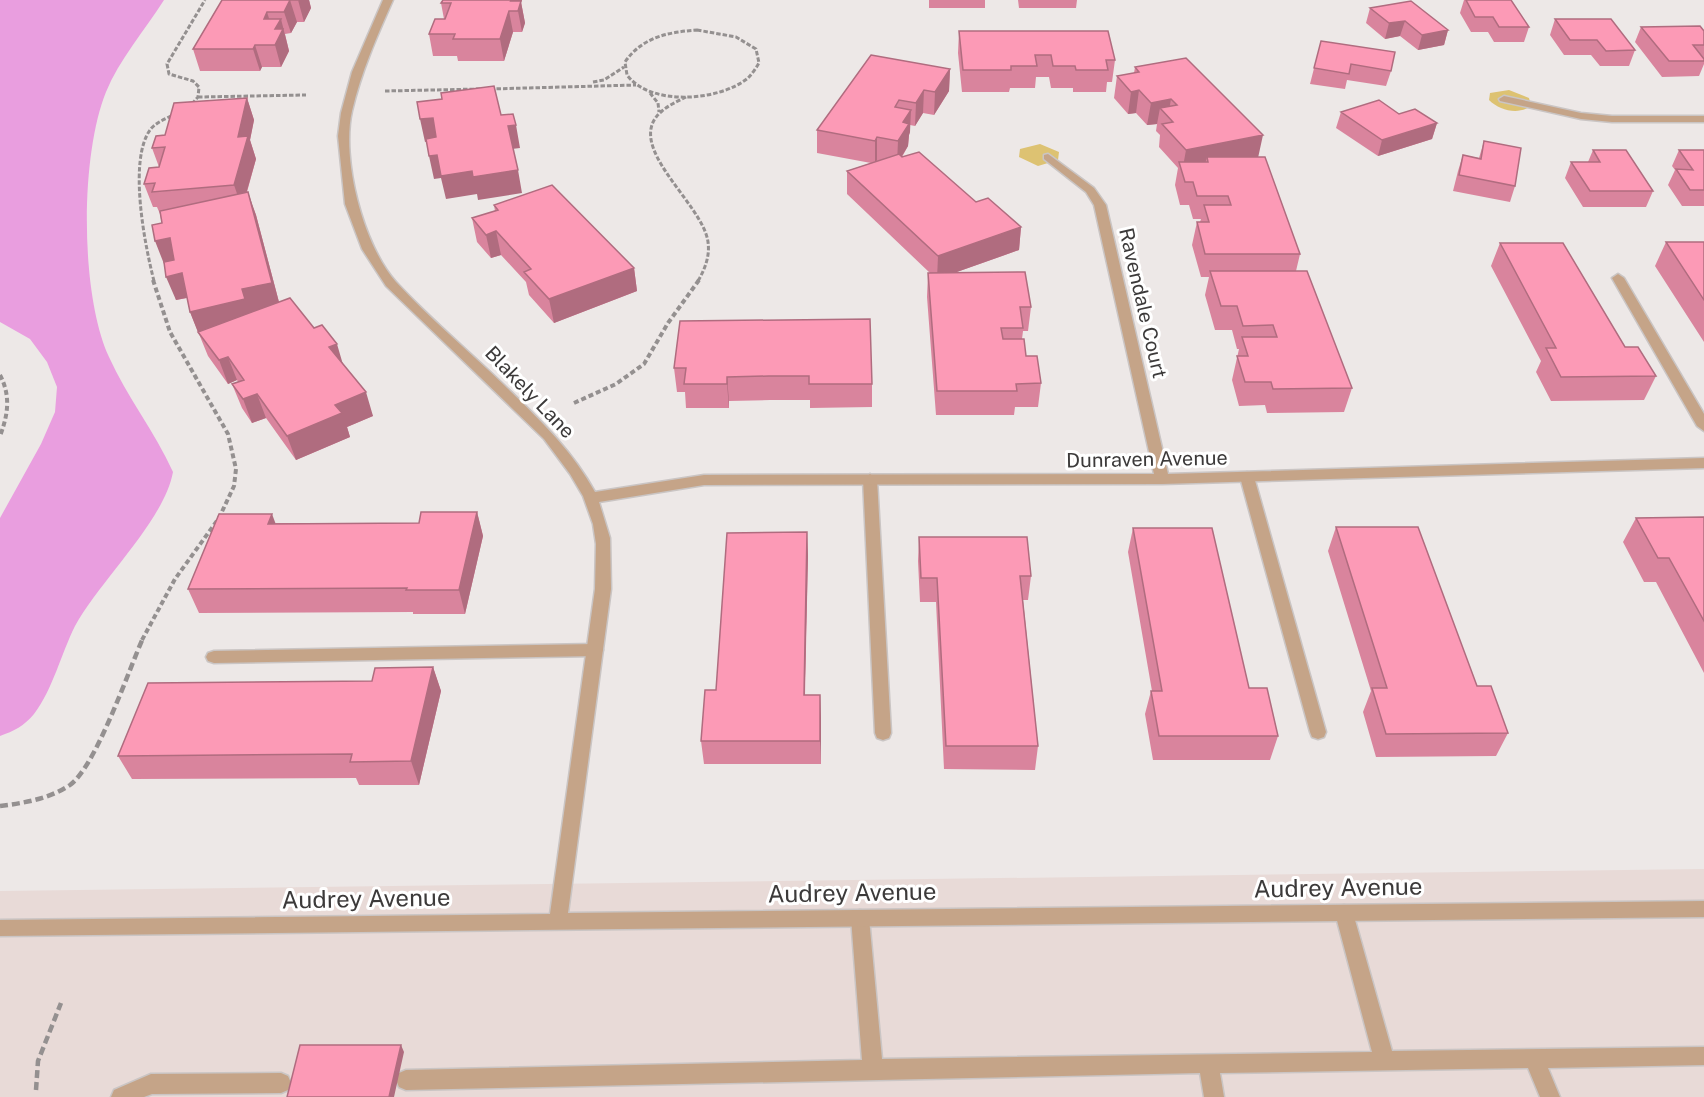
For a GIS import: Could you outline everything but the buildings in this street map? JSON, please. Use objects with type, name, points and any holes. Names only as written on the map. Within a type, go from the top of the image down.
[{"type":"street","name":"Blakely Lane","points":[[388,0],[357,72],[346,113],[344,136],[351,204],[368,249],[390,283],[549,435],[570,463],[591,498],[603,537],[603,589],[558,922]]},
{"type":"street","points":[[1504,99],[1581,116],[1612,119],[1704,119]]},
{"type":"street","name":"Ravendale Court","points":[[1048,157],[1090,190],[1100,206],[1162,479]]},
{"type":"street","points":[[1618,278],[1704,426]]},
{"type":"street","name":"Dunraven Avenue","points":[[591,498],[704,480],[1162,479],[1704,463]]},
{"type":"street","points":[[1246,477],[1318,732]]},
{"type":"street","points":[[870,479],[883,733]]},
{"type":"street","points":[[214,657],[595,650]]},
{"type":"street","name":"Audrey Avenue","points":[[0,928],[1704,909]]},
{"type":"street","points":[[1344,913],[1384,1060]]},
{"type":"street","points":[[860,918],[873,1069]]},
{"type":"street","points":[[406,1080],[873,1069],[1704,1056]]},
{"type":"street","points":[[1534,1058],[1550,1097]]},
{"type":"street","points":[[1208,1063],[1214,1097]]},
{"type":"street","points":[[121,1097],[151,1084],[281,1083]]},
{"type":"path","points":[[198,97],[199,87],[193,81],[169,74],[166,69],[172,54],[205,0]]},
{"type":"path","points":[[585,84],[604,80],[624,67],[629,53],[636,47],[654,38],[679,31],[697,30],[731,35],[752,46],[760,61],[757,70],[747,81],[723,92],[686,97],[648,90],[630,79],[624,67]]},
{"type":"path","points":[[385,91],[585,84],[638,85]]},
{"type":"path","points":[[574,403],[620,383],[653,355],[668,322],[700,282],[706,265],[707,232],[701,218],[650,147],[648,136],[658,112],[658,103],[648,90]]},
{"type":"path","points":[[187,107],[198,97],[306,94]]},
{"type":"path","points":[[658,112],[686,97]]},
{"type":"path","points":[[0,806],[37,800],[63,790],[80,776],[93,753],[146,629],[171,583],[231,497],[236,472],[235,449],[228,430],[192,374],[169,330],[149,269],[143,223],[139,183],[144,141],[154,126],[182,111]]},
{"type":"path","points":[[0,375],[9,397],[7,420],[0,436]]},
{"type":"path","points":[[36,1090],[38,1061],[61,1003]]},
{"type":"shaded area","points":[[0,0],[164,0],[125,57],[106,92],[97,119],[91,152],[87,225],[88,262],[99,330],[116,372],[173,472],[158,510],[75,626],[41,704],[23,725],[0,736],[0,518],[41,444],[55,412],[57,387],[47,362],[30,339],[0,322]]},
{"type":"shaded area","points":[[1509,90],[1529,98],[1531,106],[1515,111],[1499,107],[1489,100],[1490,93]]},
{"type":"shaded area","points":[[1040,144],[1059,152],[1058,160],[1038,166],[1019,157],[1020,149]]},
{"type":"shaded area","points":[[1704,869],[1704,1097],[0,1097],[0,891]]}]
